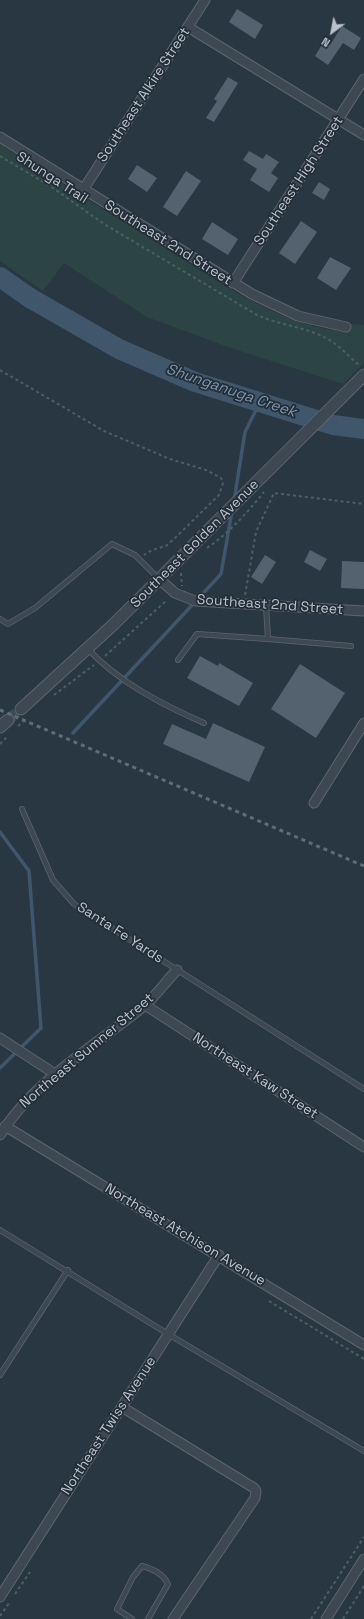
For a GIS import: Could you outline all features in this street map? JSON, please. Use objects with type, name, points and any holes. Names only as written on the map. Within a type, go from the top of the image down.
[{"type":"street","name":"Southeast Alkire Street","points":[[83,190],[205,0]]},
{"type":"street","points":[[188,27],[364,135]]},
{"type":"street","name":"Southeast High Street","points":[[233,282],[364,79]]},
{"type":"street","name":"Southeast 2nd Street","points":[[0,137],[83,190],[266,302],[292,313],[346,327]]},
{"type":"street","name":"Southeast Golden Avenue","points":[[24,713],[87,648],[160,579],[364,375]]},
{"type":"street","name":"Southeast 2nd Street","points":[[160,579],[175,593],[195,601],[364,611]]},
{"type":"street","points":[[314,803],[364,723]]},
{"type":"street","name":"Northeast Sumner Street","points":[[0,1135],[25,1100],[55,1074],[145,1004],[176,970]]},
{"type":"street","name":"Northeast Kaw Street","points":[[145,1004],[364,1148]]},
{"type":"street","points":[[0,1038],[55,1074]]},
{"type":"street","name":"Northeast Atchison Avenue","points":[[5,1126],[219,1255],[364,1345]]},
{"type":"street","name":"Northeast Twiss Avenue","points":[[0,1597],[219,1255]]},
{"type":"street","points":[[122,1407],[254,1488],[256,1491],[255,1498],[173,1619]]},
{"type":"street","points":[[326,1619],[364,1559]]},
{"type":"lane","points":[[0,619],[8,624],[35,608],[112,544],[138,559],[160,579]]},
{"type":"lane","points":[[266,605],[268,639]]},
{"type":"lane","points":[[178,660],[197,634],[351,646]]},
{"type":"lane","points":[[87,648],[99,661],[126,681],[169,706],[204,723]]},
{"type":"lane","name":"Santa Fe Yards","points":[[22,809],[53,880],[66,896],[83,911],[364,1089]]},
{"type":"lane","points":[[0,1230],[68,1270],[168,1334],[364,1452]]},
{"type":"lane","points":[[0,1375],[68,1270]]},
{"type":"lane","points":[[132,1619],[117,1609],[133,1577],[142,1566],[151,1568],[164,1576],[168,1584],[148,1619]]},
{"type":"path","name":"Shunga Trail","points":[[0,156],[53,188],[104,224],[256,315],[274,323],[327,339],[360,366],[364,367]]},
{"type":"path","points":[[0,370],[104,431],[170,459],[206,470],[221,478],[223,483],[219,495],[175,538],[166,546],[152,550],[138,559]]},
{"type":"path","points":[[205,549],[217,541],[249,510],[264,492]]},
{"type":"path","points":[[245,604],[256,532],[274,493],[364,504]]},
{"type":"path","points":[[50,698],[99,661],[175,593],[183,585],[181,574],[184,569]]},
{"type":"path","points":[[17,728],[24,713]]},
{"type":"path","points":[[0,744],[11,733]]},
{"type":"path","points":[[269,1300],[364,1360]]},
{"type":"path","points":[[311,1619],[364,1537]]},
{"type":"path","points":[[343,1619],[364,1586]]},
{"type":"green space","points":[[0,144],[225,286],[254,302],[285,316],[316,327],[349,332],[351,324],[364,325],[364,363],[343,384],[228,347],[147,317],[64,263],[43,291],[0,261]]},
{"type":"building","points":[[237,9],[263,25],[255,39],[229,22]]},
{"type":"building","points":[[342,26],[361,38],[354,50],[343,43],[328,65],[315,56],[324,41],[330,45]]},
{"type":"building","points":[[228,77],[238,83],[214,122],[206,118],[217,101],[214,99]]},
{"type":"building","points":[[249,151],[263,159],[266,154],[279,162],[271,173],[278,178],[269,192],[250,180],[257,169],[243,160]]},
{"type":"building","points":[[137,165],[157,178],[147,192],[128,179]]},
{"type":"building","points":[[186,171],[201,181],[177,216],[163,207]]},
{"type":"building","points":[[319,182],[330,189],[324,200],[312,193]]},
{"type":"building","points":[[301,221],[317,232],[295,264],[279,253]]},
{"type":"building","points":[[212,222],[238,239],[228,255],[202,239]]},
{"type":"building","points":[[330,257],[351,268],[336,290],[317,278]]},
{"type":"building","points":[[310,550],[327,559],[320,571],[304,562]]},
{"type":"building","points":[[265,555],[276,562],[262,584],[251,577]]},
{"type":"building","points":[[342,561],[364,562],[364,589],[341,588]]},
{"type":"building","points":[[200,656],[218,666],[219,663],[253,683],[239,706],[187,678]]},
{"type":"building","points":[[300,664],[345,693],[316,738],[271,709]]},
{"type":"building","points":[[213,723],[265,747],[249,782],[163,744],[172,724],[206,739]]},
{"type":"waterway","name":"Shunganuga Creek","points":[[0,277],[30,298],[119,349],[195,382],[333,425],[364,429]]},
{"type":"waterway","points":[[234,501],[245,432],[260,402]]},
{"type":"waterway","points":[[73,733],[221,574],[232,511]]},
{"type":"waterway","points":[[0,832],[29,871],[41,1028],[0,1068]]},
{"type":"tunnel","points":[[8,720],[21,709]]},
{"type":"railway","points":[[0,710],[364,866]]}]
